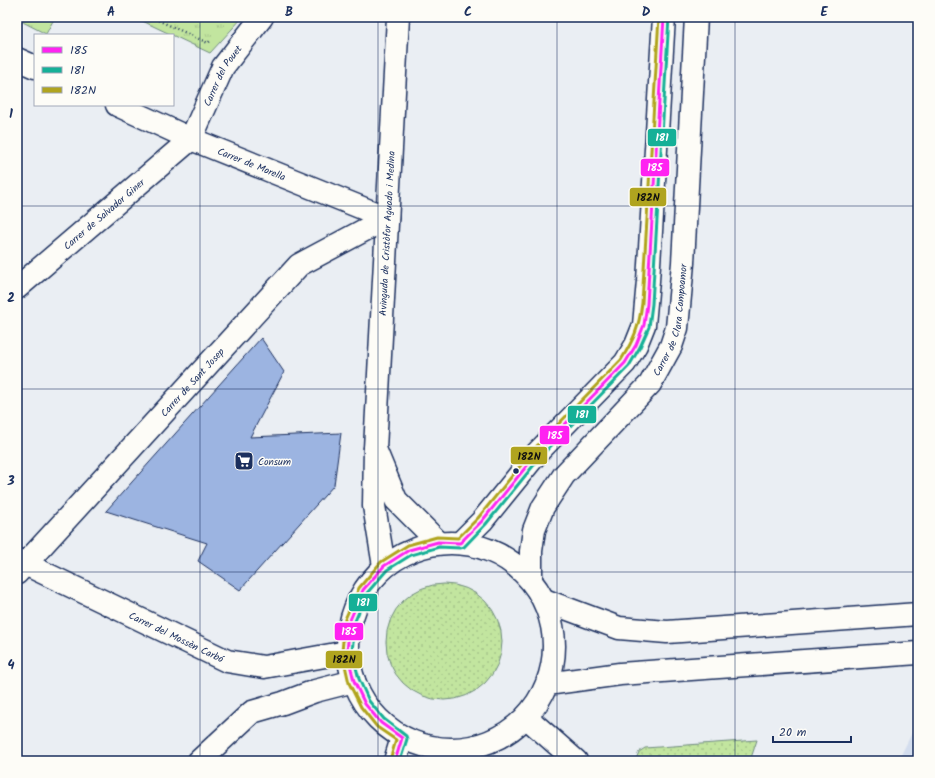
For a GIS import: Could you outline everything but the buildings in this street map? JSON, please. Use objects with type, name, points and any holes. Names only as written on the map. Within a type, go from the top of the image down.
[{"type":"street","name":"Carrer del Pouet","points":[[190,139],[222,67],[262,17]]},
{"type":"street","name":"Avinguda de Cristòfor Aguado i Medina","points":[[384,566],[374,506],[375,449],[398,17]]},
{"type":"street","points":[[460,543],[482,521],[538,452],[625,363],[636,345],[644,325],[649,274],[664,17]]},
{"type":"street","name":"Carrer de Clara Campoamor","points":[[531,579],[531,551],[534,530],[543,507],[564,475],[650,384],[666,356],[677,328],[683,263],[696,17]]},
{"type":"street","points":[[17,59],[34,67]]},
{"type":"street","name":"Carrer de Morella","points":[[119,106],[190,139],[387,218]]},
{"type":"street","name":"Carrer de Salvador Giner","points":[[17,288],[190,139]]},
{"type":"street","name":"Carrer de Sant Josep","points":[[20,566],[298,265],[387,218]]},
{"type":"street","name":"Avinguda de Cristòfor Aguado i Medina","points":[[375,449],[396,500],[438,542]]},
{"type":"street","points":[[438,542],[460,543],[473,543],[505,556],[531,579],[544,600],[554,628],[554,656],[548,684],[538,702],[526,717],[505,734],[451,755],[402,738],[381,723],[365,704],[354,681],[347,652],[350,620],[363,590],[384,566],[410,550],[438,542]]},
{"type":"street","name":"Carrer del Mossèn Carbó","points":[[20,566],[226,661],[264,667],[347,652]]},
{"type":"street","points":[[544,600],[619,628],[667,632],[918,614]]},
{"type":"street","points":[[548,684],[620,674],[918,653]]},
{"type":"street","points":[[199,761],[252,712],[283,703],[315,691],[354,681]]},
{"type":"street","points":[[526,717],[576,761]]},
{"type":"street","points":[[395,761],[402,738]]},
{"type":"path","points":[[151,17],[208,43],[213,38]]},
{"type":"shaded area","points":[[916,725],[918,725],[918,761],[898,761]]},
{"type":"green space","points":[[17,17],[55,17],[46,34],[17,19]]},
{"type":"green space","points":[[134,17],[243,17],[210,53],[174,36],[174,34],[170,34]]},
{"type":"green space","points":[[444,584],[466,588],[485,601],[498,620],[502,642],[498,664],[485,683],[466,696],[444,700],[422,696],[403,683],[390,664],[386,642],[390,620],[403,601],[422,588]]},
{"type":"green space","points":[[757,740],[750,761],[637,761],[636,759],[639,752],[645,748]]},
{"type":"transit line","name":"182N","points":[[390,760],[396,740],[377,727],[361,707],[349,683],[342,652],[345,619],[359,588],[381,562],[408,545],[437,537],[458,538],[478,518],[534,449],[621,360],[629,346],[639,320],[642,303],[659,17]]},
{"type":"transit line","name":"185","points":[[395,761],[402,738],[381,723],[365,704],[354,681],[347,652],[350,620],[363,590],[384,566],[409,550],[438,542],[460,543],[482,521],[538,452],[625,363],[636,345],[644,325],[647,304],[664,17]]},
{"type":"transit line","name":"181","points":[[400,761],[407,739],[406,736],[384,719],[369,701],[359,679],[352,652],[355,621],[367,593],[387,570],[411,555],[439,547],[464,547],[486,524],[542,455],[629,366],[640,347],[649,327],[652,304],[669,17]]},
{"type":"place","name":"Consum","points":[[244,461]]}]
